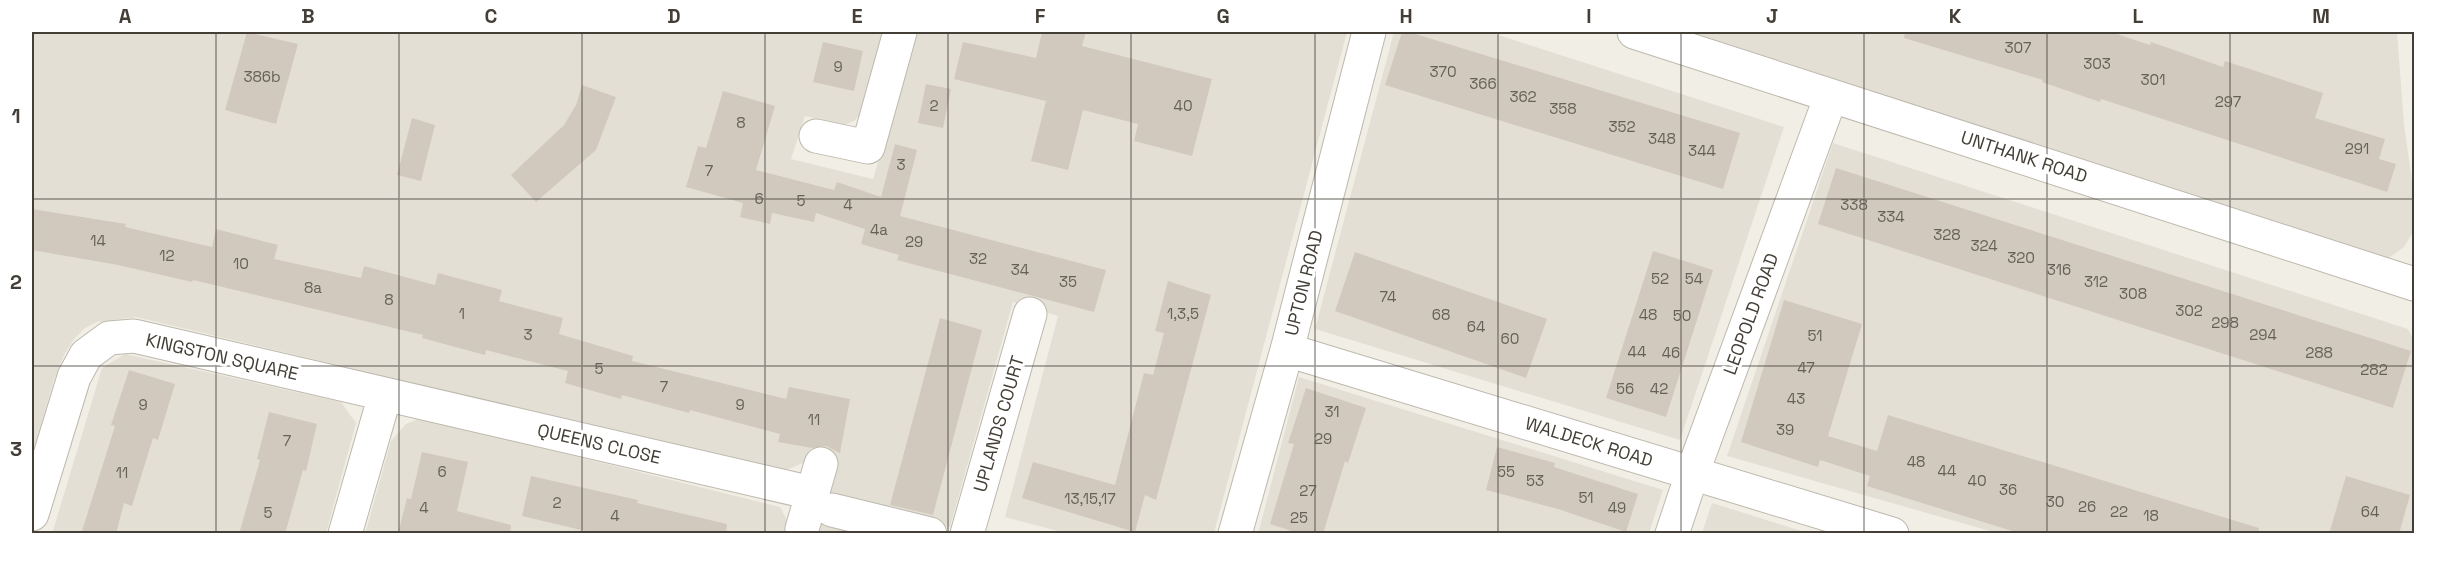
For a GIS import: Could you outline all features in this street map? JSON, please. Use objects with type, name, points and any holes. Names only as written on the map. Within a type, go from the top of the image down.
[{"type":"street","points":[[816,136],[868,147],[900,32]]},
{"type":"street","name":"UPTON ROAD","points":[[1235,534],[1287,350],[1369,32]]},
{"type":"street","name":"UNTHANK ROAD","points":[[1634,32],[2239,225],[2415,284]]},
{"type":"street","name":"LEOPOLD ROAD","points":[[1672,534],[1831,96]]},
{"type":"street","name":"UPLANDS COURT","points":[[967,534],[1030,314]]},
{"type":"street","name":"KINGSTON SQUARE","points":[[32,514],[74,377],[86,355],[109,338],[134,336],[385,395]]},
{"type":"street","name":"WALDECK ROAD","points":[[1287,350],[1892,534]]},
{"type":"street","points":[[345,534],[385,395]]},
{"type":"street","name":"QUEENS CLOSE","points":[[385,395],[822,489]]},
{"type":"street","points":[[802,529],[822,489],[930,534]]},
{"type":"shaded area","points":[[32,32],[886,32],[862,113],[854,121],[844,125],[805,116],[791,159],[873,179],[918,32],[1347,32],[1214,533],[1065,533],[1005,517],[1058,316],[1013,302],[950,527],[825,492],[817,457],[784,471],[136,317],[97,322],[85,328],[74,339],[54,379],[32,456]]},
{"type":"shaded area","points":[[1394,32],[1489,32],[1784,127],[1680,440],[1315,329]]},
{"type":"shaded area","points":[[1686,32],[2397,32],[2404,124],[2414,196],[2414,230],[2404,247],[2386,260],[1826,80]]},
{"type":"shaded area","points":[[1833,143],[2408,329],[2414,341],[2414,533],[1997,533],[1727,456]]},
{"type":"shaded area","points":[[125,354],[341,402],[356,423],[326,533],[52,534],[102,368]]},
{"type":"shaded area","points":[[1299,377],[1663,490],[1649,533],[1258,534]]},
{"type":"shaded area","points":[[421,418],[780,507],[790,526],[816,521],[864,534],[365,534],[391,441],[406,424]]},
{"type":"shaded area","points":[[1712,503],[1808,533],[1702,533]]},
{"type":"building","points":[[247,32],[298,44],[276,124],[225,110]]},
{"type":"building","points":[[1042,32],[1086,32],[1082,46],[1212,79],[1192,156],[1134,141],[1138,124],[1083,110],[1068,170],[1031,161],[1046,101],[954,79],[963,42],[1036,58]]},
{"type":"building","points":[[1402,32],[1409,32],[1740,133],[1723,189],[1385,85]]},
{"type":"building","points":[[1905,32],[2111,32],[2150,45],[2151,42],[2223,67],[2225,61],[2323,93],[2315,118],[2385,139],[2379,159],[2396,164],[2387,192],[2101,99],[2100,102],[2042,82],[2043,80],[1904,38]]},
{"type":"building","points":[[823,42],[863,51],[854,91],[813,82]]},
{"type":"building","points":[[926,84],[951,89],[943,128],[918,123]]},
{"type":"building","points":[[582,85],[616,97],[596,150],[536,202],[511,175],[564,125],[576,105]]},
{"type":"building","points":[[723,91],[775,106],[756,170],[834,190],[837,182],[881,197],[895,144],[917,150],[900,216],[1106,270],[1094,312],[897,260],[899,255],[861,244],[865,229],[816,213],[814,222],[772,213],[770,224],[740,217],[743,203],[686,187],[698,146],[706,148]]},
{"type":"building","points":[[412,118],[435,125],[421,181],[397,175]]},
{"type":"building","points":[[1836,168],[2411,351],[2393,408],[1818,224]]},
{"type":"building","points":[[32,209],[126,224],[125,227],[212,247],[216,229],[278,245],[274,259],[361,278],[364,266],[435,285],[438,273],[502,290],[499,301],[563,318],[559,334],[633,356],[632,361],[786,399],[789,387],[850,399],[840,453],[826,446],[812,448],[778,442],[780,434],[690,410],[689,413],[622,395],[621,399],[565,383],[568,371],[486,350],[485,355],[422,338],[423,335],[193,280],[192,282],[118,265],[32,250]]},
{"type":"building","points":[[1653,251],[1713,270],[1666,417],[1606,398]]},
{"type":"building","points":[[1355,252],[1547,319],[1526,378],[1335,311]]},
{"type":"building","points":[[1168,281],[1211,295],[1156,500],[1145,495],[1135,532],[1022,498],[1033,462],[1115,485],[1144,373],[1153,375],[1164,333],[1155,331]]},
{"type":"building","points":[[1784,300],[1862,324],[1828,436],[1877,451],[1888,415],[2259,528],[2258,534],[2022,534],[1867,486],[1870,476],[1820,460],[1818,467],[1741,442]]},
{"type":"building","points":[[940,318],[982,330],[933,515],[890,505]]},
{"type":"building","points":[[129,370],[175,384],[158,440],[153,438],[132,506],[124,503],[116,534],[81,534],[115,426],[111,425]]},
{"type":"building","points":[[1306,388],[1366,408],[1348,463],[1345,461],[1323,534],[1301,534],[1270,524],[1294,444],[1288,443]]},
{"type":"building","points":[[269,412],[317,424],[306,471],[303,470],[285,534],[239,534],[260,460],[257,459]]},
{"type":"building","points":[[1497,447],[1555,463],[1554,467],[1638,494],[1626,532],[1558,509],[1486,490]]},
{"type":"building","points":[[422,452],[468,462],[457,511],[511,525],[510,534],[398,534],[407,498],[411,499]]},
{"type":"building","points":[[531,476],[638,500],[637,503],[727,524],[726,534],[598,534],[522,516]]},
{"type":"building","points":[[2346,476],[2410,495],[2399,534],[2329,534]]}]
